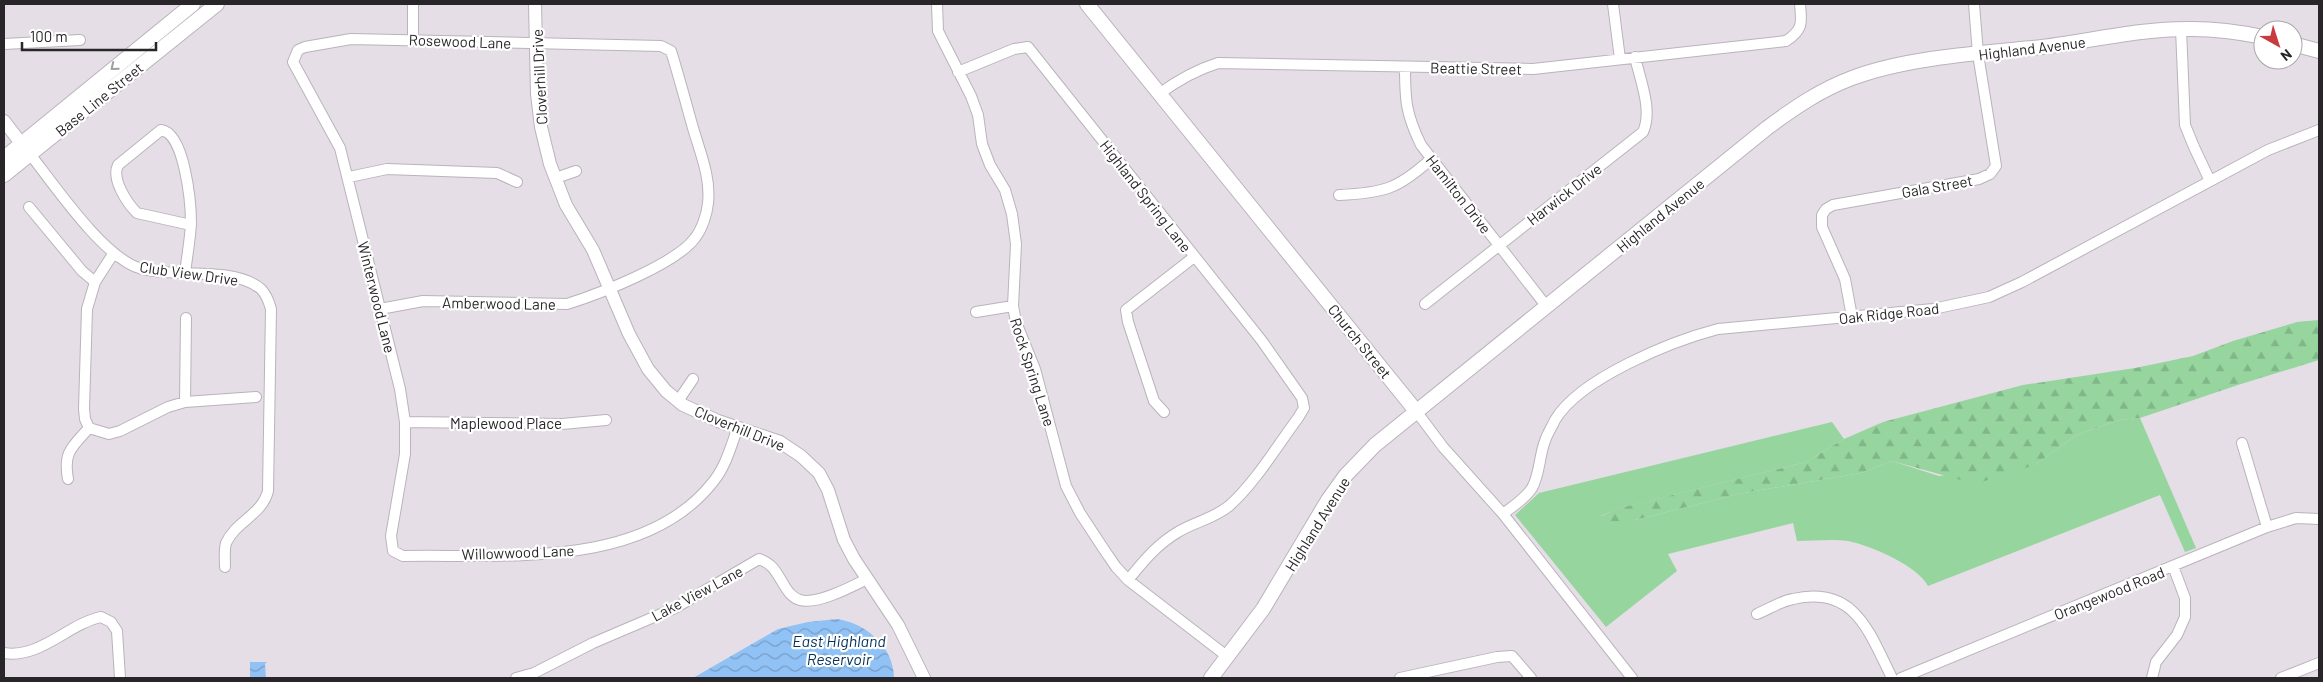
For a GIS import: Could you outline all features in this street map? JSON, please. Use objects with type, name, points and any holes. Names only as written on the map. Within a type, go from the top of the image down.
[{"type":"main road","name":"Base Line Street","points":[[4,175],[26,149],[193,4]]},
{"type":"main road","name":"Base Line Street","points":[[4,158],[26,149],[217,4]]},
{"type":"main road","name":"Church Street","points":[[1088,4],[1416,411]]},
{"type":"main road","name":"Highland Avenue","points":[[1211,678],[1263,609],[1328,500],[1346,475],[1375,445],[1767,128],[1809,98],[1852,78],[1876,70],[1978,54],[2181,29],[2219,30],[2253,35]]},
{"type":"main road","points":[[2303,47],[2319,51]]},
{"type":"street","points":[[412,40],[413,4]]},
{"type":"street","name":"Cloverhill Drive","points":[[535,4],[537,94],[541,127],[556,178],[566,205],[593,250],[608,288],[648,369],[666,391],[678,400],[718,421],[780,442],[802,456],[818,473],[828,490],[844,540],[898,625],[924,678]]},
{"type":"street","name":"Rock Spring Lane","points":[[937,4],[938,31],[971,96],[978,115],[982,144],[990,165],[1005,190],[1012,214],[1016,244],[1013,306],[1016,322],[1035,369],[1066,486],[1098,541],[1116,567],[1128,580],[1228,657]]},
{"type":"street","points":[[1613,4],[1620,59]]},
{"type":"street","name":"Beattie Street","points":[[1160,94],[1179,79],[1199,69],[1218,63],[1533,69],[1786,41],[1796,34],[1802,21],[1800,4]]},
{"type":"street","name":"Gala Street","points":[[1852,317],[1845,279],[1822,227],[1822,215],[1826,208],[1833,204],[1979,179],[1990,174],[1996,166],[1978,54],[1974,4]]},
{"type":"street","points":[[2181,29],[2186,125],[2210,181]]},
{"type":"street","name":"Rosewood Lane","points":[[294,56],[298,50],[305,47],[352,39],[661,46]]},
{"type":"street","points":[[4,44],[80,40]]},
{"type":"street","name":"Amberwood Lane","points":[[380,309],[423,301],[568,304],[660,266],[680,253],[695,238],[705,218],[708,202],[708,179],[671,51],[661,46]]},
{"type":"street","name":"Highland Spring Lane","points":[[958,72],[1014,49],[1028,46],[1262,341],[1302,398],[1304,408],[1241,493],[1228,507],[1206,521],[1179,531],[1156,547],[1128,580]]},
{"type":"street","name":"Winterwood Lane","points":[[294,56],[295,68],[340,148],[349,177],[400,389],[405,422],[405,454],[391,536],[394,551]]},
{"type":"street","name":"Harwick Drive","points":[[1425,304],[1643,132],[1647,122],[1647,111],[1635,57]]},
{"type":"street","name":"Hamilton Drive","points":[[1405,67],[1405,103],[1409,118],[1421,145],[1547,307]]},
{"type":"street","name":"Club View Drive","points":[[4,121],[113,254],[125,262],[143,270],[230,277],[250,282],[262,290],[271,309],[268,491],[266,501],[258,511],[230,536],[225,545],[225,567]]},
{"type":"street","points":[[185,274],[190,225],[190,204],[181,154],[172,136],[161,130],[131,152],[118,165],[115,170],[117,181],[137,213],[190,225]]},
{"type":"street","name":"Oak Ridge Road","points":[[1504,514],[1524,498],[1532,488],[1537,476],[1545,441],[1567,404],[1582,391],[1632,362],[1687,337],[1718,329],[1933,309],[1988,297],[2022,282],[2268,150],[2319,130]]},
{"type":"street","points":[[1339,195],[1364,194],[1392,187],[1408,179],[1431,159]]},
{"type":"street","points":[[349,177],[387,169],[396,169],[497,173],[518,182]]},
{"type":"street","points":[[556,178],[576,171]]},
{"type":"street","points":[[29,207],[82,271],[95,282]]},
{"type":"street","points":[[113,254],[95,282],[87,309],[84,409],[85,419],[89,428],[109,434],[120,431],[168,407],[186,402],[256,397]]},
{"type":"street","points":[[1164,412],[1154,401],[1128,322],[1126,310],[1194,257]]},
{"type":"street","points":[[976,312],[1013,306]]},
{"type":"street","points":[[186,318],[186,402]]},
{"type":"street","points":[[678,400],[693,379]]},
{"type":"street","name":"Church Street","points":[[1416,411],[1443,447],[1504,514],[1632,678]]},
{"type":"street","name":"Maplewood Place","points":[[405,422],[562,424],[606,420]]},
{"type":"street","name":"Willowwood Lane","points":[[394,551],[403,556],[553,554],[594,548],[646,534],[666,522],[702,495],[714,481],[726,461],[738,427]]},
{"type":"street","points":[[68,479],[65,463],[70,449],[89,428]]},
{"type":"street","points":[[2242,442],[2267,527]]},
{"type":"street","name":"Orangewood Road","points":[[1901,678],[2267,527],[2296,518],[2319,519]]},
{"type":"street","name":"Lake View Lane","points":[[516,678],[534,673],[593,643],[675,608],[759,559],[767,562],[790,594],[799,600],[812,600],[844,590],[867,579]]},
{"type":"street","points":[[2152,678],[2156,662],[2177,635],[2185,617],[2185,598],[2173,566]]},
{"type":"street","points":[[1757,614],[1791,599],[1819,595],[1845,604],[1860,618],[1892,678]]},
{"type":"street","points":[[4,653],[30,651],[101,617],[111,622],[117,631],[120,678]]},
{"type":"street","points":[[1400,678],[1412,677],[1497,657],[1512,656],[1531,678]]},
{"type":"street","points":[[2281,678],[2319,663]]},
{"type":"green space","points":[[2319,320],[2319,360],[2140,418],[2119,420],[2076,435],[2035,465],[1975,484],[1892,461],[1861,473],[1738,494],[1635,520],[1604,522],[1600,517],[1616,509],[1806,462],[1844,439],[1883,422],[2023,385],[2135,368],[2193,356],[2233,341],[2297,322]]},
{"type":"green space","points":[[2140,418],[2196,548],[2185,552],[2160,495],[1928,586],[1923,578],[1904,564],[1857,543],[1842,540],[1797,541],[1793,523],[1668,554],[1677,571],[1606,627],[1515,515],[1539,493],[1832,422],[1844,439],[1806,462],[1617,509],[1601,516],[1635,520],[1738,494],[1861,473],[1892,461],[1939,476],[2035,465],[2076,435],[2119,420]]},
{"type":"water","name":"East Highland Reservoir","points":[[837,619],[848,621],[868,631],[876,638],[889,656],[894,678],[693,678],[778,629],[808,622]]},
{"type":"water","points":[[250,662],[267,662],[265,664],[266,678],[250,678]]}]
